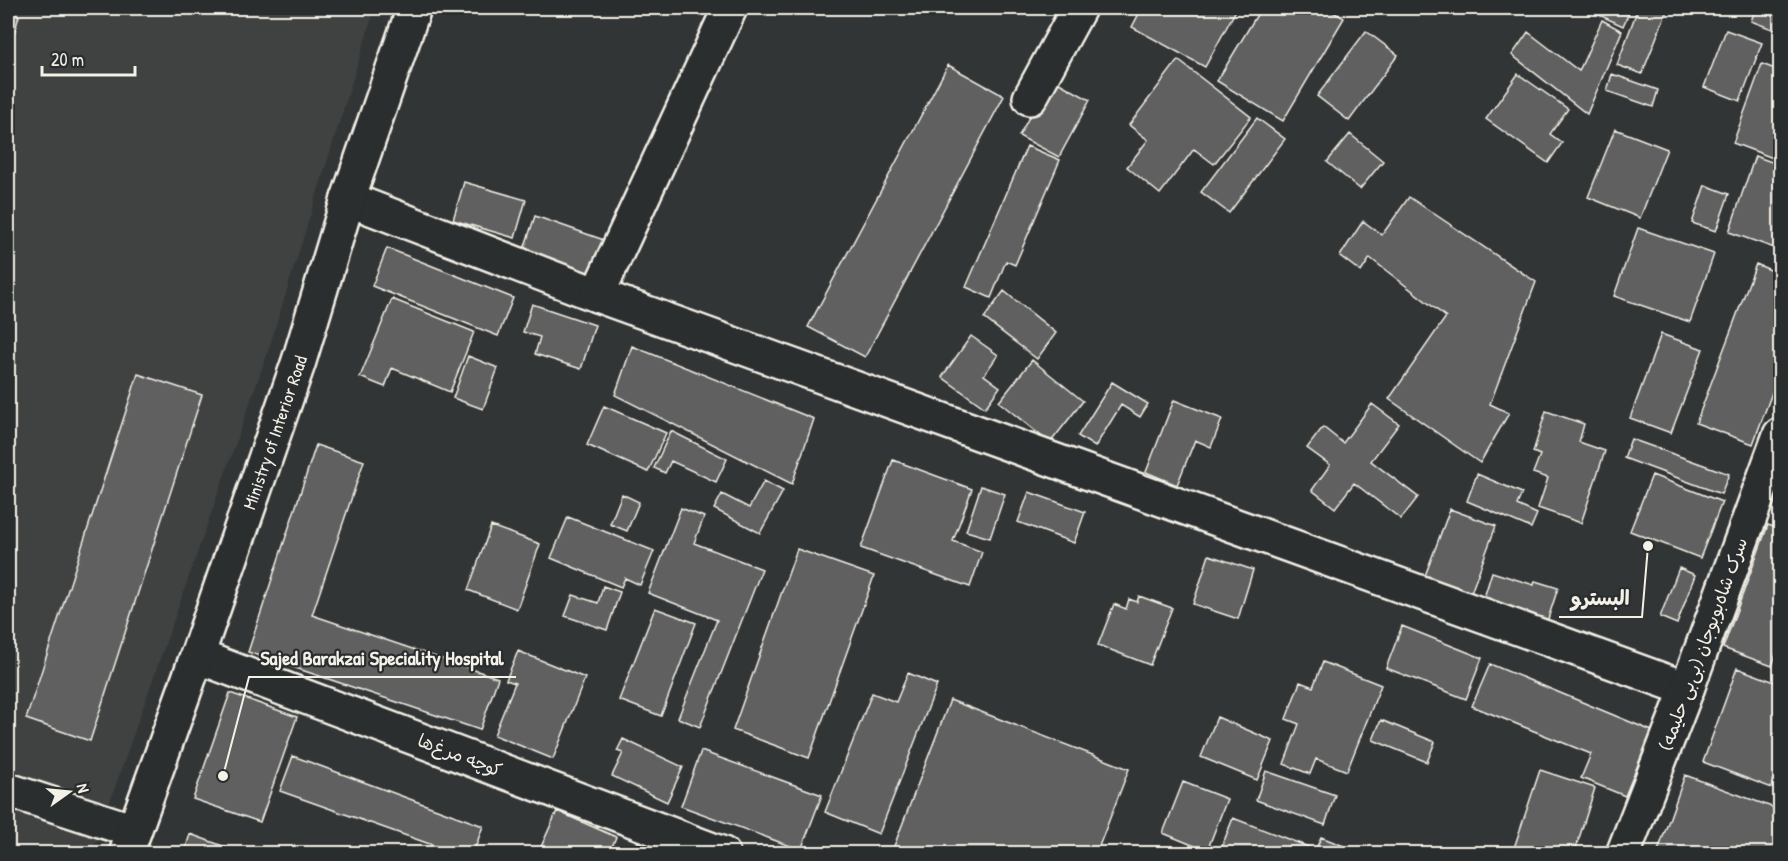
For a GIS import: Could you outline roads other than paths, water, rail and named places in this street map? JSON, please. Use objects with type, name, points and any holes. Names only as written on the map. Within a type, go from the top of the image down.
[{"type":"street","name":"Ministry of Interior Road","points":[[130,842],[299,361],[348,199],[414,8]]},
{"type":"street","points":[[597,295],[730,8]]},
{"type":"street","points":[[1030,98],[1079,8]]},
{"type":"street","points":[[348,199],[597,295],[1687,688]]},
{"type":"street","name":"سرک شاه‌بوبوجان (بی‌بی حلیمه)","points":[[1623,854],[1780,435]]},
{"type":"street","name":"کوچه مرغ‌ها","points":[[197,656],[723,854]]},
{"type":"street","points":[[8,790],[130,842]]},
{"type":"place","name":"البسترو","points":[[1648,546]]},
{"type":"place","name":"Sajed Barakzai Speciality Hospital","points":[[223,776]]}]
